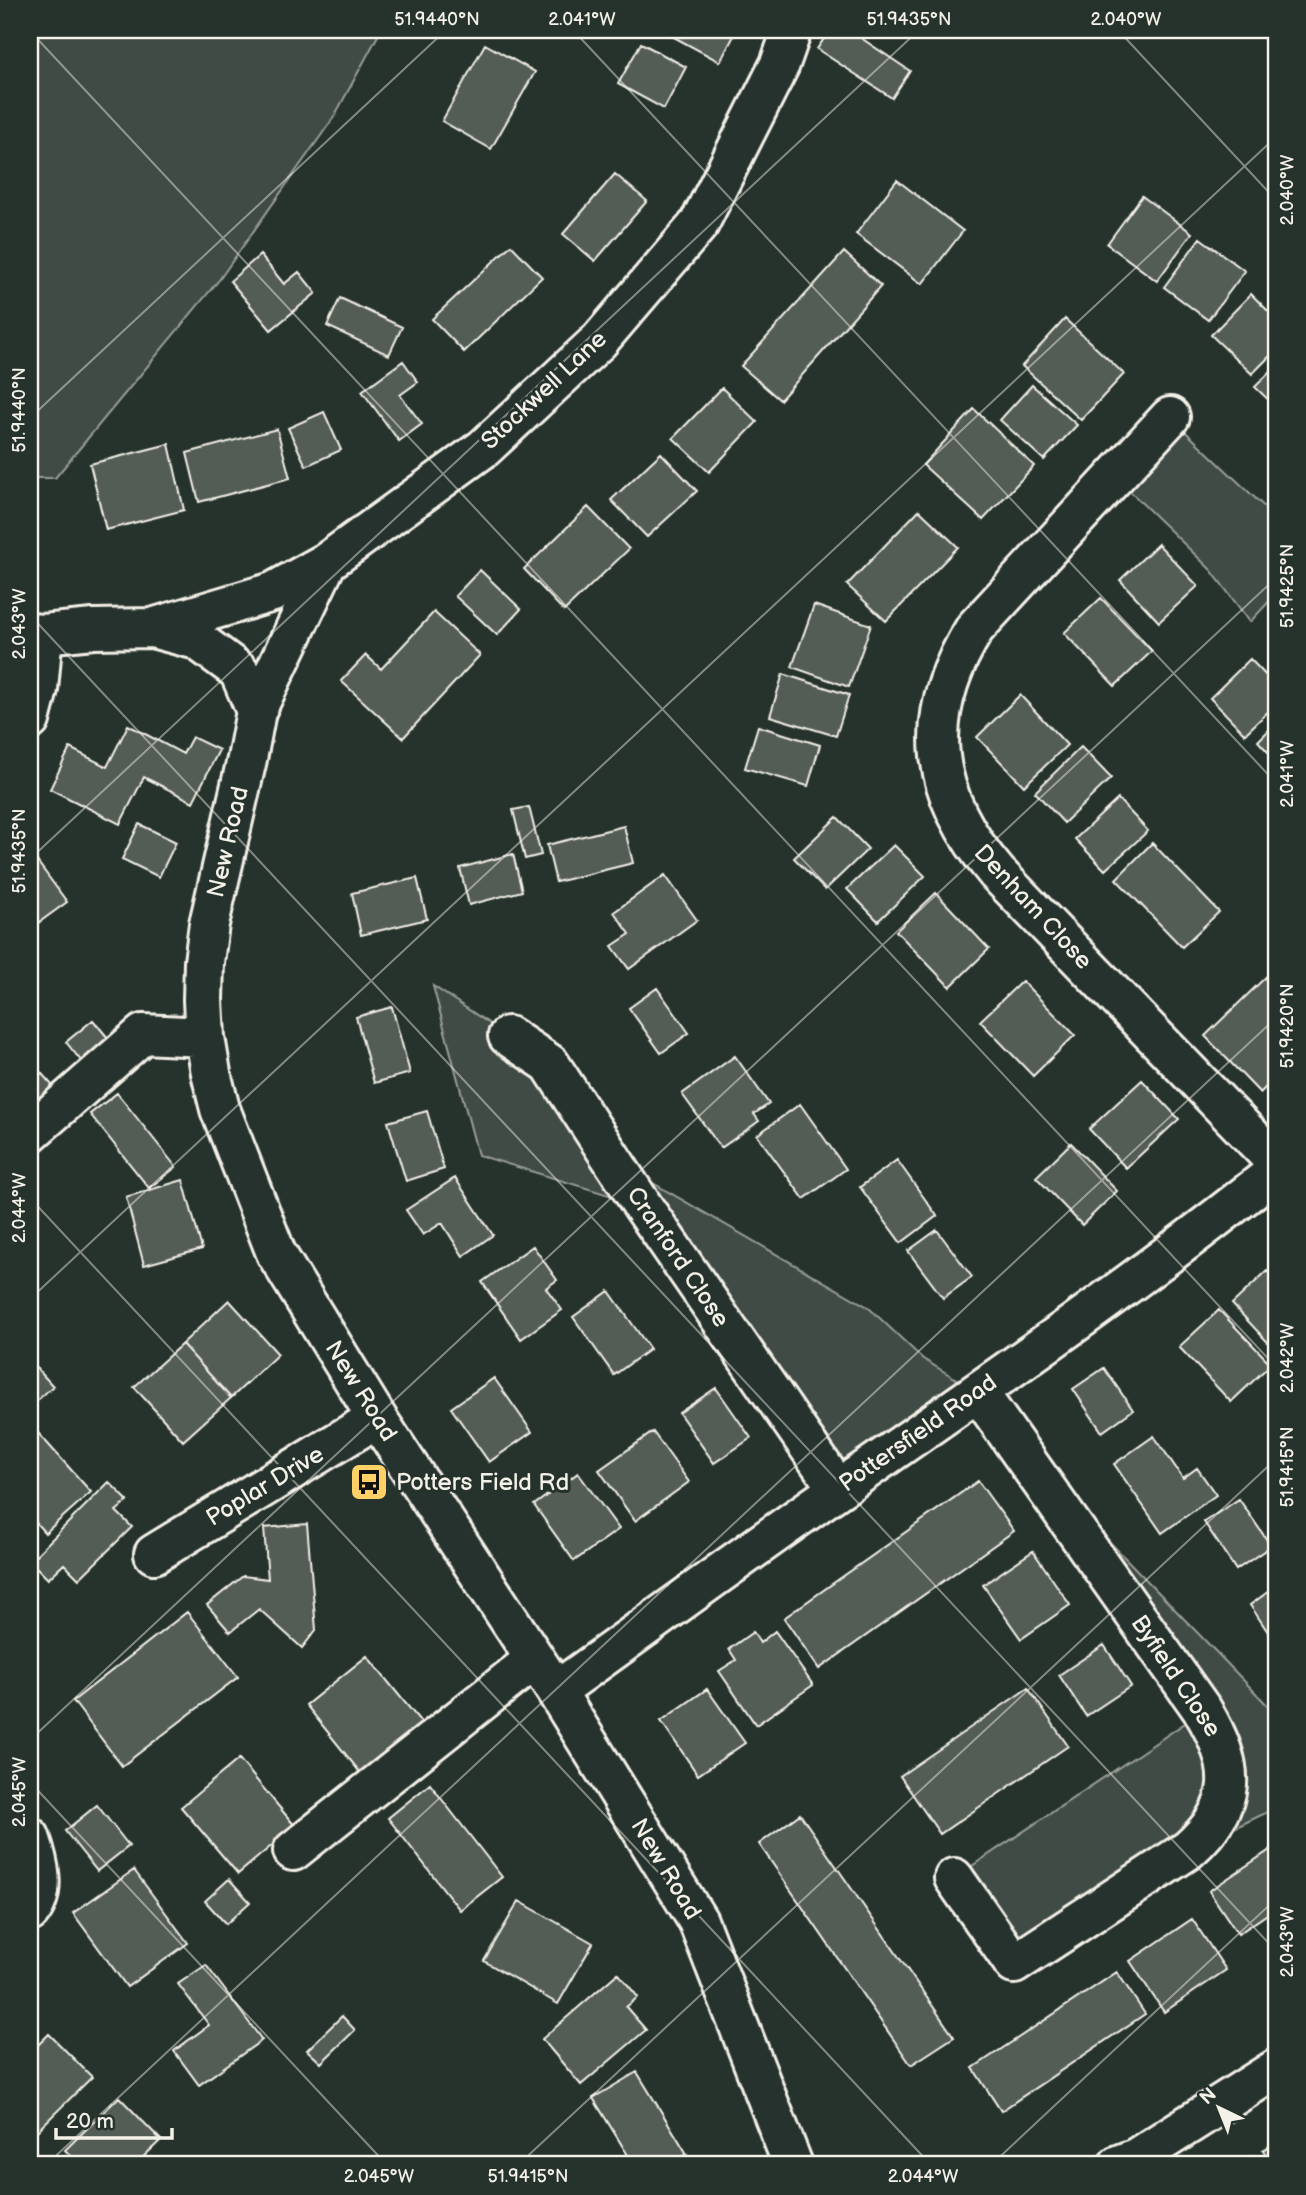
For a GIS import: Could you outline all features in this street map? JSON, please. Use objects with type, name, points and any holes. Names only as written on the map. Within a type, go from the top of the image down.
[{"type":"street","name":"Stockwell Lane","points":[[256,711],[327,562],[484,448],[599,341],[699,224],[780,64],[792,30]]},
{"type":"street","name":"Denham Close","points":[[1170,417],[975,628],[960,652],[944,697],[939,734],[941,765],[948,795],[960,824],[977,850],[1276,1162]]},
{"type":"street","points":[[30,720],[38,689],[36,633],[152,628],[273,592],[327,562]]},
{"type":"street","points":[[152,628],[197,640],[239,670],[256,711]]},
{"type":"street","name":"New Road","points":[[256,711],[209,924],[204,962],[205,1037],[220,1108],[276,1253],[377,1418],[556,1690],[698,1921],[793,2165]]},
{"type":"street","points":[[30,1133],[143,1034],[205,1037]]},
{"type":"street","name":"Cranford Close","points":[[508,1036],[550,1064],[642,1205],[838,1489]]},
{"type":"street","name":"Pottersfield Road","points":[[556,1690],[978,1392],[1205,1228],[1276,1171]]},
{"type":"street","name":"Byfield Close","points":[[954,1878],[1014,1964],[1196,1843],[1216,1818],[1225,1798],[1228,1777],[1221,1741],[1203,1711],[978,1392]]},
{"type":"street","name":"Poplar Drive","points":[[154,1554],[377,1418]]},
{"type":"street","points":[[293,1851],[535,1659]]},
{"type":"street","points":[[30,1837],[37,1857],[40,1881],[37,1904],[30,1912]]},
{"type":"street","points":[[1118,2165],[1136,2158],[1276,2069]]},
{"type":"shaded area","points":[[30,30],[381,30],[334,117],[219,280],[55,478],[34,478],[30,428]]},
{"type":"shaded area","points":[[1170,417],[1276,518],[1276,594],[1250,622],[1211,570],[1115,477]]},
{"type":"shaded area","points":[[433,986],[550,1064],[613,1160],[868,1307],[923,1359],[978,1392],[838,1489],[642,1205],[478,1155]]},
{"type":"shaded area","points":[[1014,1443],[1276,1714],[1276,1808],[1188,1850],[1014,1964],[954,1878],[1203,1711]]},
{"type":"building","points":[[672,30],[737,30],[720,62],[670,35]]},
{"type":"building","points":[[830,30],[849,30],[910,71],[892,98],[817,49]]},
{"type":"building","points":[[641,43],[686,67],[664,109],[618,84]]},
{"type":"building","points":[[485,44],[535,72],[491,149],[442,121]]},
{"type":"building","points":[[615,174],[647,201],[595,261],[563,234]]},
{"type":"building","points":[[897,180],[963,231],[922,284],[856,234]]},
{"type":"building","points":[[1142,196],[1192,233],[1157,281],[1107,244]]},
{"type":"building","points":[[1200,238],[1245,271],[1208,320],[1164,287]]},
{"type":"building","points":[[511,245],[542,277],[464,352],[432,319]]},
{"type":"building","points":[[844,252],[881,286],[780,400],[741,366]]},
{"type":"building","points":[[260,255],[284,284],[299,272],[316,293],[271,330],[230,281]]},
{"type":"building","points":[[1251,294],[1276,319],[1276,350],[1252,374],[1211,335]]},
{"type":"building","points":[[340,298],[402,327],[389,355],[327,326]]},
{"type":"building","points":[[1065,319],[1124,374],[1081,420],[1022,366]]},
{"type":"building","points":[[403,361],[418,382],[400,395],[422,424],[399,441],[362,391]]},
{"type":"building","points":[[1276,366],[1276,407],[1255,387]]},
{"type":"building","points":[[1032,385],[1077,425],[1044,460],[1000,420]]},
{"type":"building","points":[[722,388],[757,422],[709,472],[673,438]]},
{"type":"building","points":[[974,409],[1034,466],[983,520],[923,465]]},
{"type":"building","points":[[324,412],[341,450],[306,466],[288,428]]},
{"type":"building","points":[[277,429],[290,478],[199,502],[187,453]]},
{"type":"building","points":[[169,444],[184,510],[106,530],[90,464]]},
{"type":"building","points":[[661,453],[697,491],[647,537],[611,500]]},
{"type":"building","points":[[30,482],[35,483],[31,539],[30,538]]},
{"type":"building","points":[[588,507],[629,549],[564,611],[524,569]]},
{"type":"building","points":[[919,510],[958,547],[886,621],[847,585]]},
{"type":"building","points":[[1158,544],[1198,586],[1159,622],[1120,580]]},
{"type":"building","points":[[480,570],[521,609],[497,635],[455,596]]},
{"type":"building","points":[[1101,598],[1152,651],[1115,686],[1064,633]]},
{"type":"building","points":[[814,605],[871,625],[849,687],[792,667]]},
{"type":"building","points":[[434,612],[480,655],[403,738],[341,681],[366,655],[381,669]]},
{"type":"building","points":[[1250,659],[1276,686],[1276,704],[1245,734],[1210,698]]},
{"type":"building","points":[[783,674],[849,695],[836,736],[770,716]]},
{"type":"building","points":[[1020,695],[1067,745],[1024,786],[977,737]]},
{"type":"building","points":[[1276,723],[1276,761],[1258,741]]},
{"type":"building","points":[[128,725],[183,754],[192,737],[219,750],[193,802],[144,777],[120,824],[50,789],[70,748],[107,767]]},
{"type":"building","points":[[758,726],[820,745],[808,786],[745,768]]},
{"type":"building","points":[[1081,747],[1111,778],[1064,823],[1035,792]]},
{"type":"building","points":[[1118,799],[1148,831],[1105,870],[1075,839]]},
{"type":"building","points":[[529,807],[541,855],[525,859],[513,810]]},
{"type":"building","points":[[837,817],[868,849],[825,890],[794,858]]},
{"type":"building","points":[[139,824],[176,842],[159,877],[122,859]]},
{"type":"building","points":[[624,826],[633,863],[556,882],[547,845]]},
{"type":"building","points":[[1152,843],[1219,912],[1182,947],[1116,879]]},
{"type":"building","points":[[894,845],[925,876],[878,921],[847,889]]},
{"type":"building","points":[[30,854],[67,902],[30,929]]},
{"type":"building","points":[[513,854],[522,891],[469,905],[460,868]]},
{"type":"building","points":[[665,875],[697,920],[629,969],[612,946],[630,934],[614,912]]},
{"type":"building","points":[[417,878],[427,919],[361,935],[352,893]]},
{"type":"building","points":[[936,893],[989,949],[950,987],[896,931]]},
{"type":"building","points":[[1276,967],[1276,1077],[1260,1093],[1205,1036]]},
{"type":"building","points":[[1022,981],[1075,1035],[1033,1076],[980,1021]]},
{"type":"building","points":[[657,988],[689,1033],[661,1053],[629,1008]]},
{"type":"building","points":[[392,1007],[410,1073],[374,1083],[356,1017]]},
{"type":"building","points":[[93,1020],[113,1044],[86,1067],[66,1042]]},
{"type":"building","points":[[735,1056],[769,1104],[754,1114],[759,1121],[721,1148],[682,1094]]},
{"type":"building","points":[[35,1066],[59,1093],[30,1120],[30,1070]]},
{"type":"building","points":[[1142,1080],[1179,1119],[1126,1168],[1089,1129]]},
{"type":"building","points":[[117,1093],[176,1167],[149,1188],[90,1114]]},
{"type":"building","points":[[800,1104],[846,1169],[804,1199],[757,1135]]},
{"type":"building","points":[[427,1111],[444,1169],[406,1181],[388,1122]]},
{"type":"building","points":[[1071,1143],[1117,1191],[1082,1225],[1036,1177]]},
{"type":"building","points":[[897,1160],[937,1216],[901,1243],[860,1187]]},
{"type":"building","points":[[455,1178],[493,1235],[463,1256],[442,1223],[423,1235],[406,1210]]},
{"type":"building","points":[[183,1180],[202,1249],[144,1265],[126,1197]]},
{"type":"building","points":[[937,1230],[972,1277],[943,1298],[908,1251]]},
{"type":"building","points":[[533,1246],[557,1280],[546,1288],[562,1310],[521,1339],[482,1282]]},
{"type":"building","points":[[1267,1271],[1276,1280],[1276,1351],[1232,1304]]},
{"type":"building","points":[[609,1291],[650,1349],[614,1375],[573,1317]]},
{"type":"building","points":[[229,1300],[278,1354],[231,1398],[182,1344]]},
{"type":"building","points":[[1219,1310],[1271,1364],[1231,1402],[1179,1347]]},
{"type":"building","points":[[182,1344],[231,1398],[183,1441],[134,1387]]},
{"type":"building","points":[[30,1361],[53,1386],[30,1407]]},
{"type":"building","points":[[1104,1368],[1133,1410],[1102,1432],[1073,1389]]},
{"type":"building","points":[[494,1378],[532,1432],[489,1462],[451,1408]]},
{"type":"building","points":[[716,1388],[751,1438],[714,1463],[679,1413]]},
{"type":"building","points":[[30,1424],[91,1492],[45,1533],[30,1516]]},
{"type":"building","points":[[653,1432],[689,1482],[635,1521],[599,1470]]},
{"type":"building","points":[[1154,1436],[1183,1478],[1197,1468],[1216,1495],[1162,1533],[1114,1464]]},
{"type":"building","points":[[578,1473],[619,1529],[574,1561],[534,1505]]},
{"type":"building","points":[[978,1481],[1014,1531],[819,1669],[784,1618]]},
{"type":"building","points":[[109,1482],[128,1501],[116,1511],[132,1527],[79,1579],[64,1564],[48,1579],[30,1561]]},
{"type":"building","points":[[1239,1499],[1271,1546],[1236,1570],[1204,1522]]},
{"type":"building","points":[[307,1524],[316,1630],[302,1648],[259,1609],[230,1632],[207,1605],[243,1576],[268,1579],[264,1528]]},
{"type":"building","points":[[1033,1551],[1070,1605],[1021,1639],[983,1585]]},
{"type":"building","points":[[1276,1586],[1276,1644],[1250,1605]]},
{"type":"building","points":[[187,1612],[238,1677],[122,1766],[73,1701]]},
{"type":"building","points":[[775,1631],[813,1685],[756,1725],[719,1671],[736,1660],[729,1649],[753,1632],[760,1643]]},
{"type":"building","points":[[1104,1645],[1131,1686],[1086,1716],[1059,1675]]},
{"type":"building","points":[[367,1656],[429,1732],[367,1781],[306,1705]]},
{"type":"building","points":[[1028,1688],[1068,1746],[940,1834],[900,1776]]},
{"type":"building","points":[[707,1689],[745,1743],[698,1775],[661,1721]]},
{"type":"building","points":[[239,1759],[295,1826],[238,1874],[181,1807]]},
{"type":"building","points":[[430,1784],[502,1877],[460,1910],[388,1818]]},
{"type":"building","points":[[97,1805],[129,1846],[97,1871],[65,1831]]},
{"type":"building","points":[[800,1814],[954,2037],[911,2065],[759,1844]]},
{"type":"building","points":[[1276,1846],[1276,1908],[1238,1934],[1209,1891]]},
{"type":"building","points":[[134,1870],[188,1943],[127,1987],[73,1913]]},
{"type":"building","points":[[229,1879],[250,1902],[226,1924],[205,1901]]},
{"type":"building","points":[[519,1901],[593,1943],[558,2004],[484,1961]]},
{"type":"building","points":[[1192,1919],[1226,1970],[1164,2012],[1130,1961]]},
{"type":"building","points":[[206,1965],[262,2040],[199,2085],[174,2051],[209,2025],[178,1984]]},
{"type":"building","points":[[1117,1972],[1145,2014],[1001,2111],[973,2068]]},
{"type":"building","points":[[618,1973],[638,1997],[626,2007],[646,2030],[581,2085],[542,2039]]},
{"type":"building","points":[[342,2016],[355,2030],[321,2063],[307,2050]]},
{"type":"building","points":[[49,2034],[92,2077],[31,2137],[30,2053]]},
{"type":"building","points":[[637,2072],[687,2154],[669,2165],[634,2165],[593,2098]]},
{"type":"building","points":[[119,2097],[161,2140],[135,2165],[80,2165],[65,2150]]},
{"type":"building","points":[[1276,2143],[1276,2165],[1272,2165],[1263,2150]]},
{"type":"building","points":[[1251,2156],[1256,2165],[1234,2165]]},
{"type":"place","name":"Potters Field Rd","points":[[369,1482]]}]
